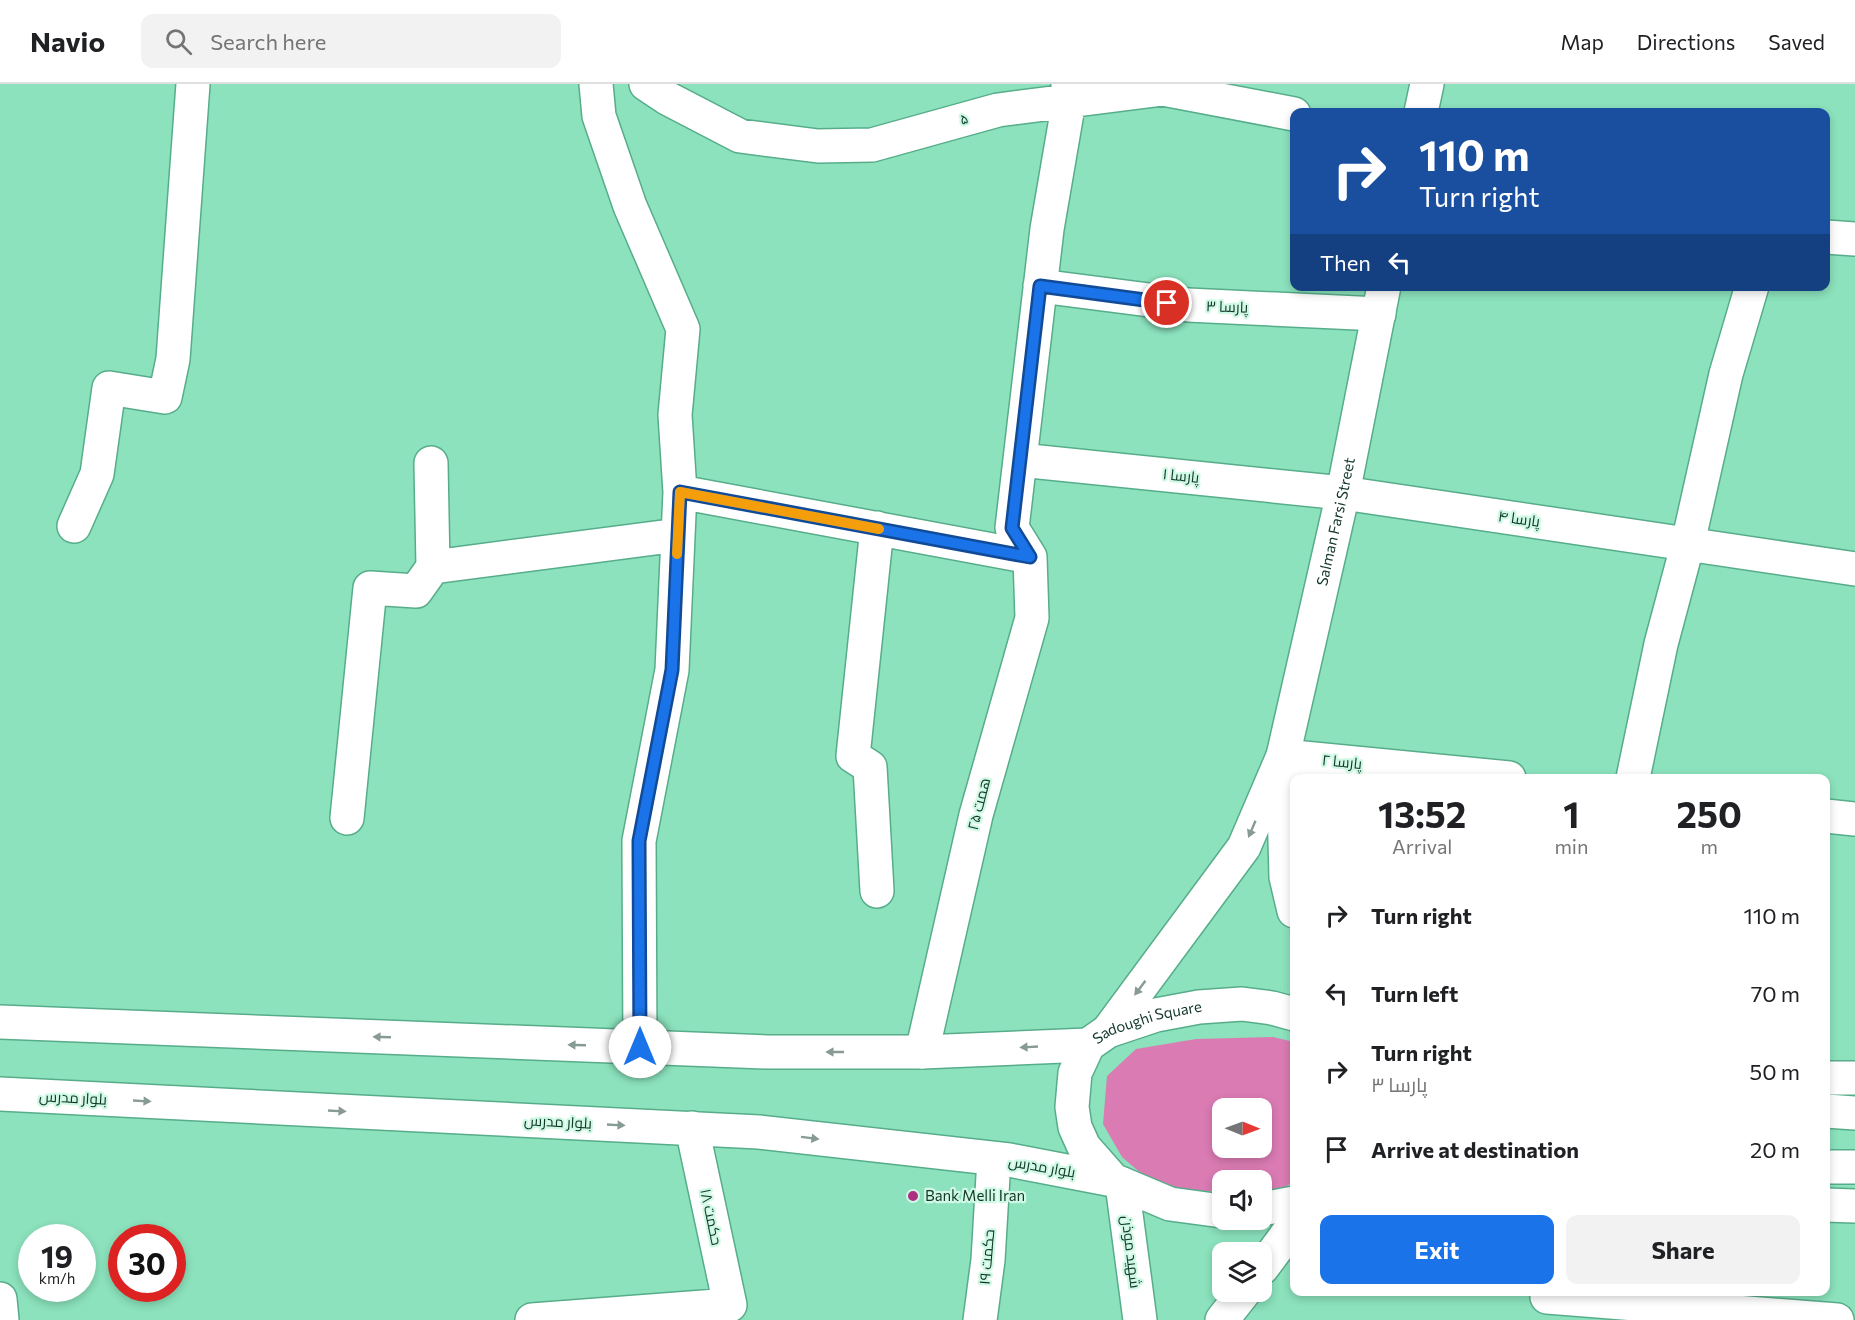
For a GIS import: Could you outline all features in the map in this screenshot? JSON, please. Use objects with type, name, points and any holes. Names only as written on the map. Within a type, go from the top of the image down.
[{"type":"street","points":[[74,526],[97,474],[109,388],[165,397],[173,359],[193,84]]},
{"type":"street","points":[[596,84],[599,116],[630,206],[683,329],[675,416],[680,492],[672,670],[639,841],[640,1047]]},
{"type":"street","name":"۵","points":[[646,84],[667,98],[740,136],[818,146],[872,145],[1069,93],[1163,89],[1290,113]]},
{"type":"street","points":[[1422,108],[1427,84]]},
{"type":"street","points":[[1030,557],[1012,528],[1047,229],[1069,93]]},
{"type":"street","points":[[1830,237],[1855,239]]},
{"type":"street","name":"پارسا ۳","points":[[1040,286],[1188,305],[1382,300]]},
{"type":"street","points":[[1634,774],[1661,644],[1692,544],[1726,374],[1751,291]]},
{"type":"street","name":"Salman Farsi Street","points":[[1098,1038],[1244,848],[1283,756],[1342,493],[1382,300]]},
{"type":"street","name":"پارسا ۱","points":[[1020,460],[1342,493]]},
{"type":"street","points":[[347,818],[370,588],[416,591],[433,567],[430,463]]},
{"type":"street","points":[[680,492],[1030,557]]},
{"type":"street","name":"پارسا ۴","points":[[1342,493],[1855,569]]},
{"type":"street","points":[[877,528],[853,756],[870,767],[877,891]]},
{"type":"street","points":[[433,567],[678,535]]},
{"type":"street","name":"همت ۲۵","points":[[922,1052],[976,815],[1032,618],[1030,557]]},
{"type":"street","name":"Salman Farsi Street","points":[[1283,756],[1286,877],[1290,894]]},
{"type":"street","name":"پارسا ۲","points":[[1283,756],[1468,774]]},
{"type":"street","points":[[1830,816],[1855,819]]},
{"type":"street","name":"Sadoughi Square","points":[[1212,1210],[1170,1204],[1118,1182],[1084,1146],[1075,1127],[1072,1107],[1075,1074],[1098,1038],[1156,1015],[1199,1007],[1242,1005],[1272,1008],[1290,1013]]},
{"type":"street","points":[[0,1022],[767,1052],[922,1052],[1098,1038]]},
{"type":"street","points":[[1830,1078],[1855,1078]]},
{"type":"street","name":"بلوار مدرس","points":[[0,1094],[759,1132],[994,1159],[1118,1182]]},
{"type":"street","points":[[1830,1111],[1855,1113]]},
{"type":"street","name":"حکمت ۱۸","points":[[689,1314],[730,1305],[692,1128]]},
{"type":"street","name":"حکمت ۱۹","points":[[980,1320],[988,1260],[994,1159]]},
{"type":"street","points":[[1830,1167],[1855,1167]]},
{"type":"street","name":"شهید موذن","points":[[1118,1182],[1140,1320]]},
{"type":"street","points":[[1272,1207],[1290,1204]]},
{"type":"street","points":[[1830,1205],[1855,1206]]},
{"type":"street","points":[[1272,1255],[1290,1230]]},
{"type":"street","points":[[0,1299],[2,1320]]},
{"type":"street","points":[[1222,1320],[1236,1302]]},
{"type":"street","points":[[1546,1303],[1837,1320]]},
{"type":"street","points":[[532,1320],[689,1314]]},
{"type":"shaded area","points":[[1273,1037],[1290,1041],[1290,1184],[1281,1190],[1272,1190],[1272,1170],[1212,1170],[1212,1191],[1185,1191],[1143,1175],[1122,1157],[1103,1124],[1107,1076],[1136,1049],[1196,1039]]},
{"type":"slow traffic","points":[[677,554],[680,492],[879,529]]},
{"type":"place","name":"Bank Melli Iran","points":[[913,1196]]},
{"type":"route","points":[[640,1047],[639,841],[672,670],[680,492],[1030,557],[1012,528],[1040,286],[1167,303]]}]
